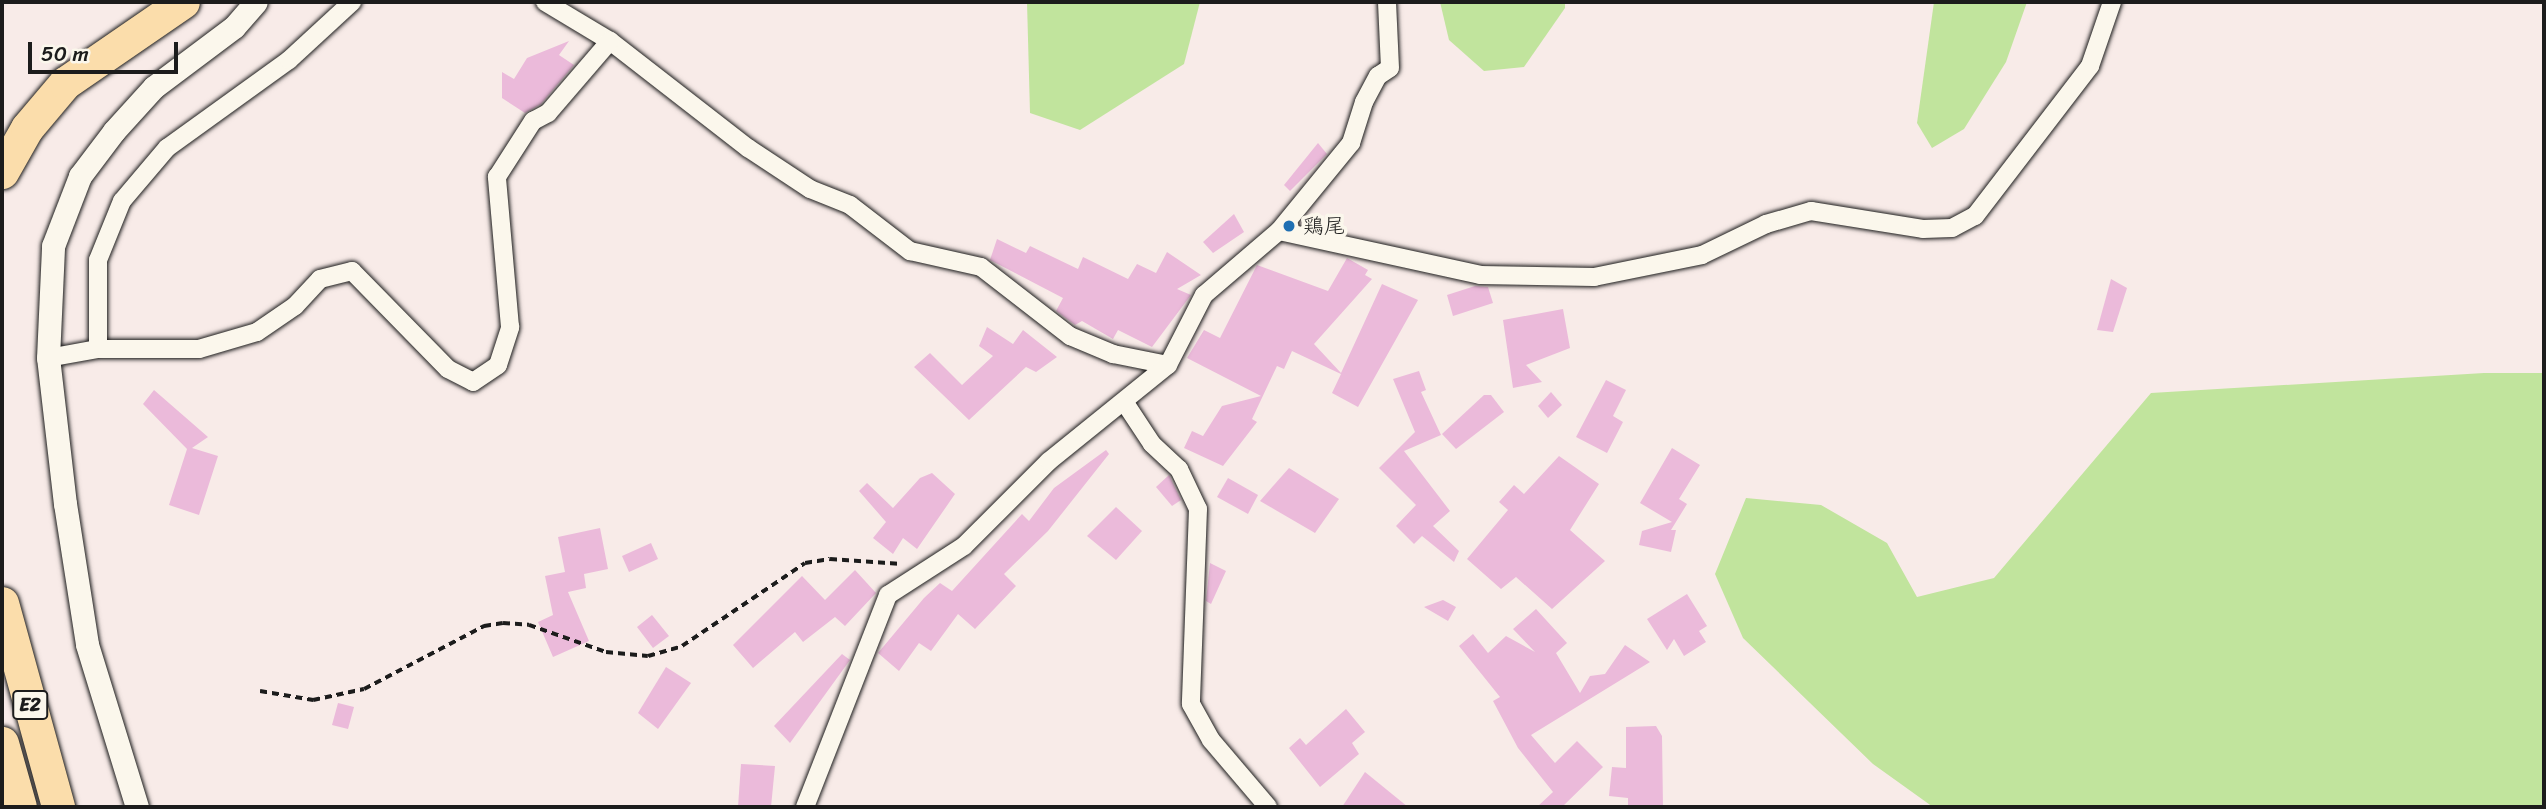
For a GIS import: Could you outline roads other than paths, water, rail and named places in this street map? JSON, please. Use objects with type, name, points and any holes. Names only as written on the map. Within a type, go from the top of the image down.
[{"type":"highway","points":[[2,172],[27,128],[65,83],[183,2]]},
{"type":"highway","name":"E2","points":[[2,603],[58,807]]},
{"type":"highway","name":"E2","points":[[2,743],[18,807]]},
{"type":"highway","points":[[2,771],[18,807]]},
{"type":"street","points":[[137,807],[87,644],[48,358],[53,246],[80,176],[154,87],[234,27],[256,2]]},
{"type":"street","points":[[98,349],[98,260],[122,201],[167,148],[289,60],[352,2]]},
{"type":"street","points":[[545,2],[610,41],[748,148],[810,189],[850,205],[910,251],[981,267],[1070,336],[1113,354],[1168,365]]},
{"type":"street","points":[[805,807],[888,595],[928,565],[964,546],[1049,461],[1125,403],[1168,365],[1204,295],[1279,231],[1350,143],[1364,102],[1378,76],[1390,68],[1387,2]]},
{"type":"street","points":[[1279,231],[1480,275],[1594,277],[1702,255],[1766,224],[1811,211],[1923,229],[1952,228],[1975,216],[2090,66],[2112,2]]},
{"type":"street","points":[[48,358],[98,349],[199,349],[257,332],[295,306],[320,279],[352,271],[448,369],[473,382],[498,365],[510,327],[497,177],[533,121],[548,113],[610,41]]},
{"type":"street","points":[[1125,403],[1152,444],[1179,468],[1198,509],[1191,704],[1212,740],[1268,807]]},
{"type":"place","name":"鶏尾","points":[[1289,226]]}]
